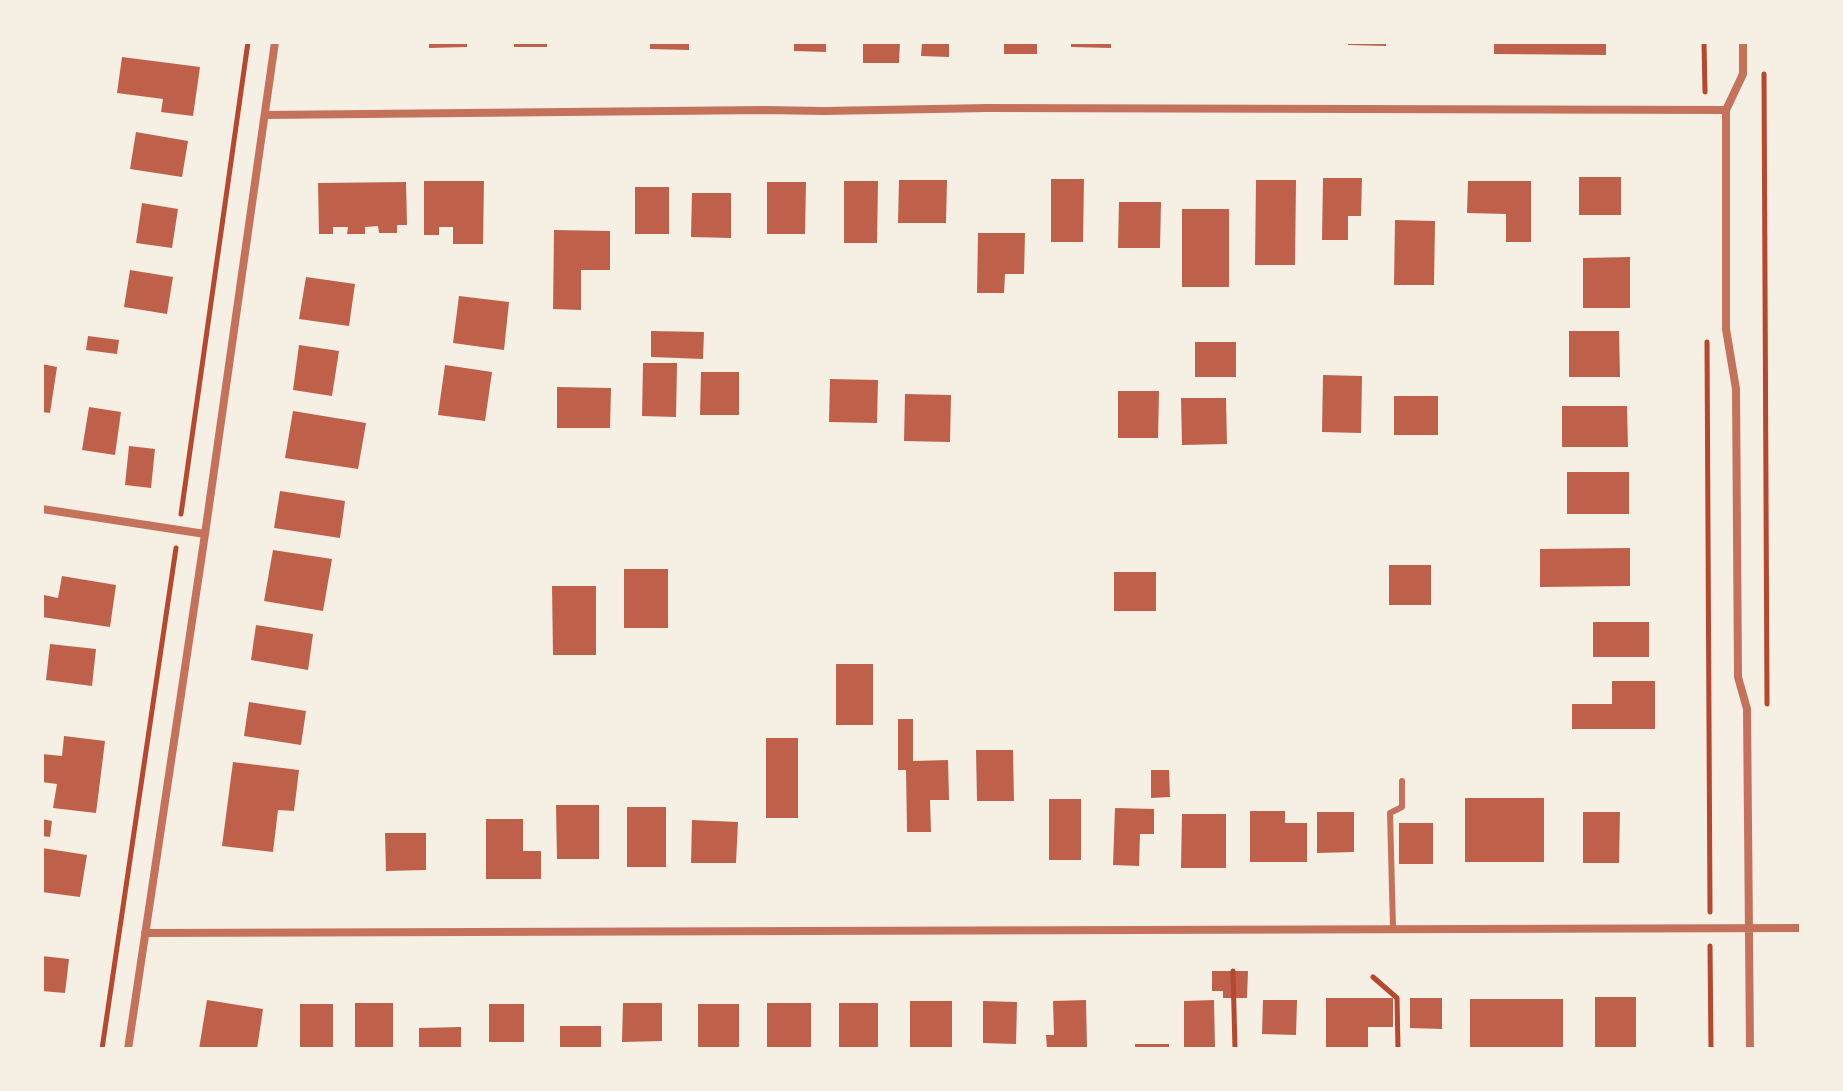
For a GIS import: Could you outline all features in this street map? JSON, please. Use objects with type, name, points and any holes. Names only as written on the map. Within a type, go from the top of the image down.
[{"type":"street","points":[[128,1049],[275,42]]},
{"type":"street","points":[[1743,42],[1743,74],[1726,110],[1726,329],[1736,389],[1738,677],[1747,709],[1750,1049]]},
{"type":"street","points":[[265,115],[974,108],[1726,110]]},
{"type":"street","points":[[42,509],[205,534]]},
{"type":"street","points":[[145,933],[1801,928]]},
{"type":"lane","points":[[1393,928],[1390,813],[1402,807],[1402,781]]},
{"type":"path","points":[[1704,42],[1705,110]]},
{"type":"path","points":[[1764,74],[1767,716]]},
{"type":"path","points":[[1707,341],[1711,1049]]},
{"type":"path","points":[[1233,971],[1235,1049]]},
{"type":"path","points":[[1373,977],[1397,998],[1398,1049]]},
{"type":"building","points":[[429,42],[467,42],[467,47],[429,48]]},
{"type":"building","points":[[514,42],[547,42],[547,47],[514,47]]},
{"type":"building","points":[[650,42],[689,42],[689,50],[650,49]]},
{"type":"building","points":[[794,42],[826,42],[826,52],[794,51]]},
{"type":"building","points":[[863,42],[900,42],[899,63],[863,63]]},
{"type":"building","points":[[922,42],[949,42],[949,57],[921,56]]},
{"type":"building","points":[[1004,42],[1037,42],[1037,54],[1004,54]]},
{"type":"building","points":[[1071,42],[1111,42],[1111,48],[1071,47]]},
{"type":"building","points":[[1348,42],[1386,42],[1386,46],[1348,45]]},
{"type":"building","points":[[1494,42],[1606,42],[1606,55],[1494,54]]},
{"type":"building","points":[[122,57],[200,67],[193,116],[161,112],[163,99],[117,93]]},
{"type":"building","points":[[136,132],[188,141],[182,177],[130,169]]},
{"type":"building","points":[[1579,177],[1621,177],[1621,215],[1579,215]]},
{"type":"building","points":[[1323,178],[1362,178],[1361,216],[1348,216],[1348,240],[1322,240]]},
{"type":"building","points":[[1051,179],[1084,179],[1083,242],[1051,242]]},
{"type":"building","points":[[899,180],[947,180],[946,223],[898,223]]},
{"type":"building","points":[[1256,180],[1296,180],[1295,265],[1255,265]]},
{"type":"building","points":[[424,181],[484,181],[483,244],[453,244],[453,227],[439,227],[439,235],[424,235]]},
{"type":"building","points":[[844,181],[878,181],[877,243],[844,243]]},
{"type":"building","points":[[1468,181],[1531,181],[1531,242],[1506,242],[1506,214],[1467,213]]},
{"type":"building","points":[[406,182],[407,225],[397,225],[397,233],[379,233],[378,226],[365,227],[365,234],[347,234],[348,227],[333,227],[333,234],[319,234],[318,183]]},
{"type":"building","points":[[767,182],[806,182],[805,234],[767,234]]},
{"type":"building","points":[[635,187],[669,187],[669,234],[635,234]]},
{"type":"building","points":[[692,193],[731,193],[731,238],[691,237]]},
{"type":"building","points":[[1119,202],[1161,202],[1160,248],[1118,248]]},
{"type":"building","points":[[142,203],[178,209],[172,248],[136,243]]},
{"type":"building","points":[[1182,209],[1229,209],[1229,287],[1182,287]]},
{"type":"building","points":[[1395,220],[1435,221],[1434,285],[1394,285]]},
{"type":"building","points":[[554,230],[610,231],[610,270],[581,270],[581,310],[553,309]]},
{"type":"building","points":[[978,233],[1025,233],[1024,274],[1005,274],[1004,293],[977,293]]},
{"type":"building","points":[[1630,257],[1630,308],[1583,308],[1583,258]]},
{"type":"building","points":[[130,270],[173,277],[167,314],[124,307]]},
{"type":"building","points":[[306,277],[355,284],[349,326],[299,319]]},
{"type":"building","points":[[459,296],[509,302],[504,350],[453,343]]},
{"type":"building","points":[[651,331],[704,332],[703,359],[651,357]]},
{"type":"building","points":[[1569,331],[1619,331],[1620,377],[1569,377]]},
{"type":"building","points":[[88,336],[119,340],[117,354],[86,350]]},
{"type":"building","points":[[1195,342],[1236,342],[1236,377],[1195,377]]},
{"type":"building","points":[[299,345],[339,351],[332,396],[293,390]]},
{"type":"building","points":[[643,363],[677,363],[676,417],[642,416]]},
{"type":"building","points":[[42,364],[57,367],[50,413],[42,412]]},
{"type":"building","points":[[445,365],[492,372],[485,421],[438,415]]},
{"type":"building","points":[[701,372],[739,372],[739,415],[700,415]]},
{"type":"building","points":[[1323,375],[1362,376],[1361,433],[1322,432]]},
{"type":"building","points":[[830,379],[878,380],[877,423],[829,422]]},
{"type":"building","points":[[557,387],[611,388],[610,428],[557,428]]},
{"type":"building","points":[[1118,391],[1159,391],[1158,438],[1118,438]]},
{"type":"building","points":[[905,394],[951,395],[950,442],[904,441]]},
{"type":"building","points":[[1394,396],[1438,396],[1438,435],[1394,435]]},
{"type":"building","points":[[1181,398],[1226,398],[1227,444],[1182,445]]},
{"type":"building","points":[[1562,406],[1627,406],[1628,447],[1562,447]]},
{"type":"building","points":[[89,407],[121,412],[115,455],[82,450]]},
{"type":"building","points":[[293,411],[366,423],[358,469],[285,458]]},
{"type":"building","points":[[129,446],[155,449],[151,488],[125,485]]},
{"type":"building","points":[[1567,472],[1629,472],[1629,514],[1567,514]]},
{"type":"building","points":[[280,491],[345,501],[340,538],[274,528]]},
{"type":"building","points":[[1630,548],[1630,586],[1540,587],[1540,549]]},
{"type":"building","points":[[273,550],[332,559],[323,611],[264,601]]},
{"type":"building","points":[[1389,565],[1431,565],[1431,605],[1389,605]]},
{"type":"building","points":[[624,569],[668,569],[668,628],[624,628]]},
{"type":"building","points":[[1114,572],[1156,572],[1156,611],[1114,611]]},
{"type":"building","points":[[62,576],[116,585],[110,627],[42,617],[44,595],[58,598]]},
{"type":"building","points":[[552,586],[596,586],[596,655],[553,655]]},
{"type":"building","points":[[1593,622],[1649,622],[1649,657],[1593,657]]},
{"type":"building","points":[[256,625],[313,634],[308,670],[251,660]]},
{"type":"building","points":[[50,644],[96,649],[92,686],[46,680]]},
{"type":"building","points":[[836,664],[873,664],[873,725],[836,725]]},
{"type":"building","points":[[1612,681],[1655,681],[1655,729],[1572,729],[1572,704],[1612,704]]},
{"type":"building","points":[[249,702],[306,711],[301,745],[244,736]]},
{"type":"building","points":[[898,719],[913,719],[913,761],[948,760],[949,800],[930,800],[931,832],[907,832],[906,770],[898,770]]},
{"type":"building","points":[[64,736],[105,741],[96,813],[53,808],[57,784],[42,782],[42,754],[62,756]]},
{"type":"building","points":[[766,738],[798,738],[798,818],[766,818]]},
{"type":"building","points":[[976,750],[1013,750],[1014,801],[977,801]]},
{"type":"building","points":[[233,762],[299,770],[294,811],[278,810],[273,852],[222,846]]},
{"type":"building","points":[[1151,770],[1169,770],[1170,797],[1151,798]]},
{"type":"building","points":[[1465,798],[1544,798],[1544,862],[1465,862]]},
{"type":"building","points":[[1049,799],[1081,799],[1081,860],[1049,860]]},
{"type":"building","points":[[556,805],[599,805],[599,859],[557,859]]},
{"type":"building","points":[[627,807],[666,807],[666,867],[627,867]]},
{"type":"building","points":[[1115,808],[1154,809],[1154,834],[1140,834],[1139,866],[1113,865]]},
{"type":"building","points":[[1250,811],[1285,811],[1285,823],[1307,823],[1307,862],[1250,862]]},
{"type":"building","points":[[1317,812],[1354,812],[1354,852],[1317,853]]},
{"type":"building","points":[[1583,812],[1620,812],[1619,863],[1583,863]]},
{"type":"building","points":[[1182,814],[1226,814],[1226,868],[1181,868]]},
{"type":"building","points":[[42,819],[52,821],[50,837],[42,836]]},
{"type":"building","points":[[486,819],[523,819],[523,851],[541,851],[541,879],[486,879]]},
{"type":"building","points":[[692,820],[738,822],[736,863],[691,863]]},
{"type":"building","points":[[1399,823],[1433,823],[1433,864],[1399,864]]},
{"type":"building","points":[[385,833],[426,833],[426,870],[386,871]]},
{"type":"building","points":[[42,848],[87,855],[80,897],[42,892]]},
{"type":"building","points":[[42,956],[69,959],[65,993],[42,991]]},
{"type":"building","points":[[1212,971],[1248,971],[1247,998],[1223,998],[1223,991],[1212,991]]},
{"type":"building","points":[[1595,997],[1636,997],[1636,1049],[1595,1049]]},
{"type":"building","points":[[1326,998],[1393,998],[1393,1027],[1368,1027],[1368,1049],[1326,1049]]},
{"type":"building","points":[[1410,998],[1442,998],[1442,1029],[1410,1028]]},
{"type":"building","points":[[1470,999],[1563,999],[1563,1049],[1470,1049]]},
{"type":"building","points":[[207,1000],[263,1009],[257,1049],[199,1049]]},
{"type":"building","points":[[1086,1000],[1087,1049],[1047,1049],[1046,1035],[1054,1035],[1053,1001]]},
{"type":"building","points":[[1214,1000],[1215,1049],[1184,1049],[1184,1001]]},
{"type":"building","points":[[1263,1000],[1297,1000],[1296,1035],[1262,1034]]},
{"type":"building","points":[[910,1001],[952,1001],[952,1049],[910,1049]]},
{"type":"building","points":[[983,1001],[1017,1002],[1016,1044],[983,1043]]},
{"type":"building","points":[[355,1003],[393,1003],[393,1049],[355,1049]]},
{"type":"building","points":[[623,1003],[662,1003],[662,1041],[622,1042]]},
{"type":"building","points":[[767,1003],[811,1003],[811,1049],[767,1049]]},
{"type":"building","points":[[839,1003],[878,1003],[878,1048],[839,1048]]},
{"type":"building","points":[[300,1004],[333,1004],[333,1049],[300,1049]]},
{"type":"building","points":[[489,1004],[524,1004],[524,1042],[489,1042]]},
{"type":"building","points":[[698,1004],[739,1004],[739,1049],[698,1049]]},
{"type":"building","points":[[560,1026],[601,1026],[601,1049],[560,1049]]},
{"type":"building","points":[[461,1027],[461,1049],[419,1049],[419,1028]]},
{"type":"building","points":[[1135,1044],[1169,1044],[1169,1049],[1135,1049]]}]
